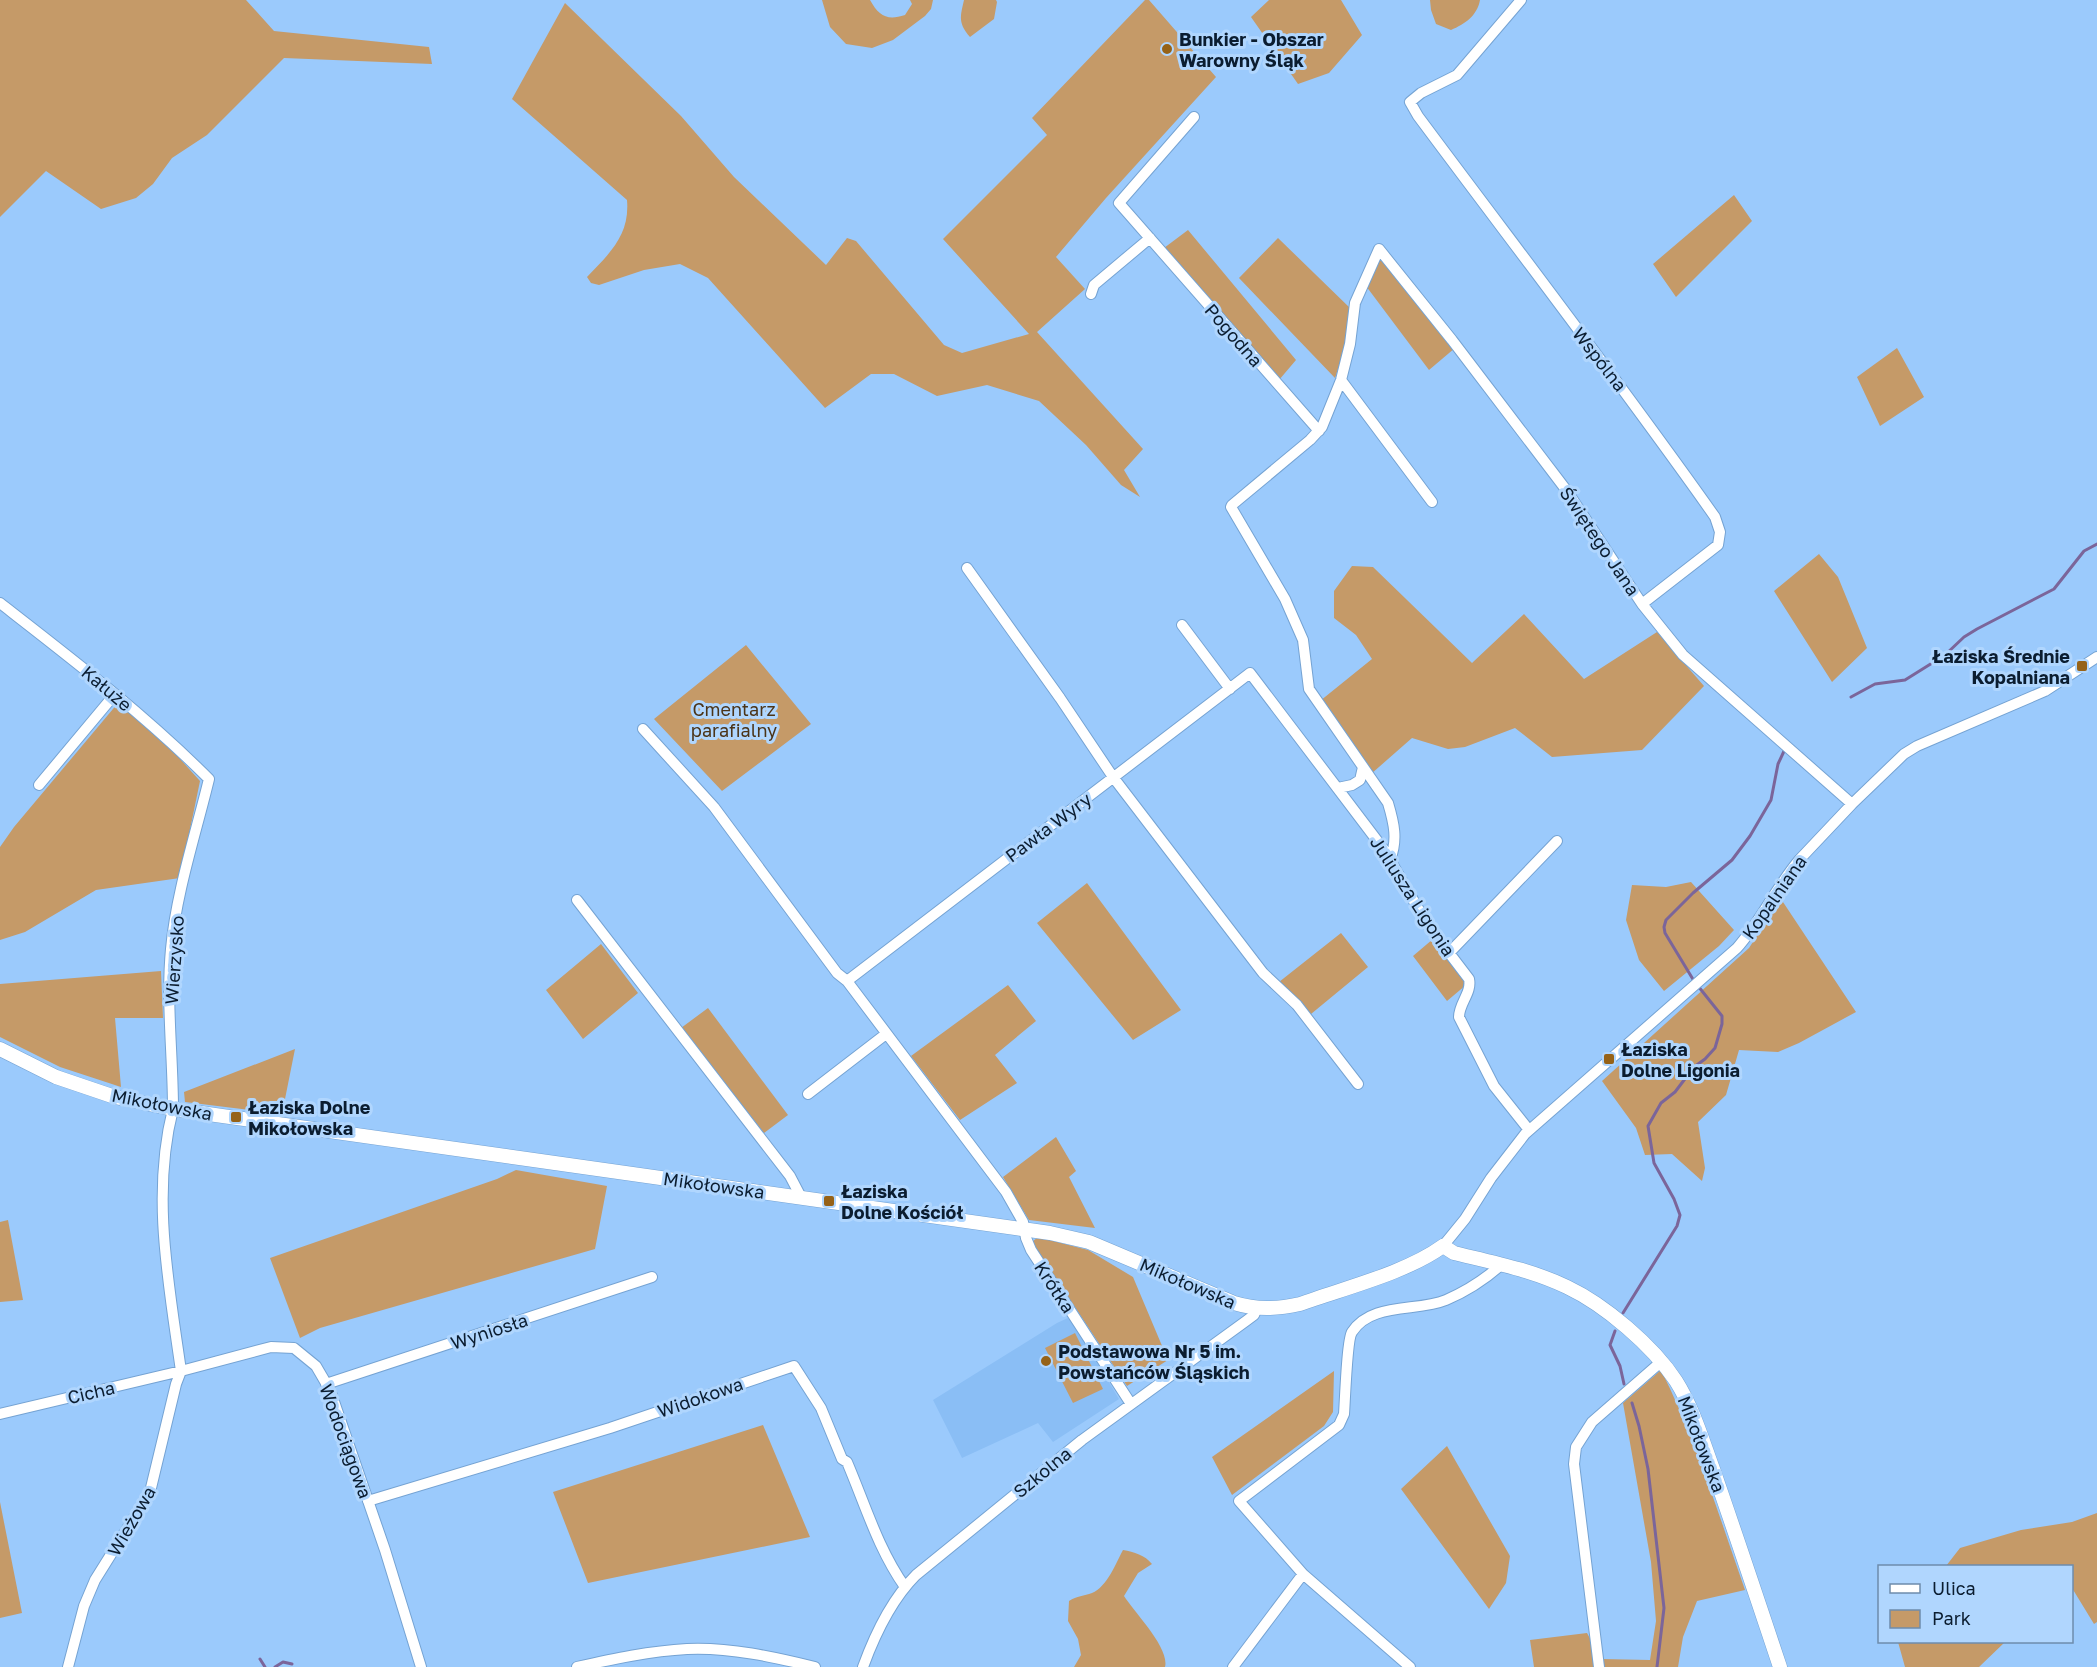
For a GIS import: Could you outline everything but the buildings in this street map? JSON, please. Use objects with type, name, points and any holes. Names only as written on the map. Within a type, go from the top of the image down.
[{"type":"street","name":"Wspólna","points":[[1521,0],[1457,75],[1421,93],[1410,102],[1418,116],[1646,419],[1715,517],[1720,531],[1718,544],[1642,604]]},
{"type":"street","name":"Pogodna","points":[[1194,117],[1119,203],[1319,431]]},
{"type":"street","points":[[1090,294],[1094,285],[1150,238]]},
{"type":"street","name":"Świętego Jana","points":[[1341,380],[1350,344],[1355,303],[1379,249],[1452,340],[1567,491],[1642,604],[1683,655],[1852,804]]},
{"type":"street","points":[[1341,380],[1319,431],[1231,507],[1285,599],[1303,640],[1309,689],[1388,803],[1394,823],[1395,847],[1390,860]]},
{"type":"street","points":[[1341,380],[1432,502]]},
{"type":"street","points":[[967,568],[1113,777],[1263,973],[1297,1005],[1358,1084]]},
{"type":"street","name":"Kałuże","points":[[0,603],[115,693],[177,747],[209,779]]},
{"type":"street","points":[[1182,625],[1230,688]]},
{"type":"street","name":"Kopalniana","points":[[1443,1246],[1465,1219],[1491,1178],[1529,1130],[1737,948],[1752,932],[1791,870],[1810,847],[1904,754],[1917,746],[2045,691],[2097,657]]},
{"type":"street","name":"Pawła Wyry","points":[[847,981],[1250,673]]},
{"type":"street","name":"Juliusza Ligonia","points":[[1250,673],[1390,860],[1427,924],[1469,979],[1470,988],[1459,1010],[1459,1017],[1494,1086],[1529,1130]]},
{"type":"street","points":[[39,785],[115,693]]},
{"type":"street","name":"Krótka","points":[[644,729],[714,807],[837,973],[847,981],[992,1171],[1018,1211],[1031,1250],[1131,1404]]},
{"type":"street","points":[[1338,788],[1352,785],[1360,780],[1363,767]]},
{"type":"street","name":"Wierzysko","points":[[173,1109],[170,1003],[174,921],[209,779]]},
{"type":"street","points":[[1449,953],[1557,841]]},
{"type":"street","points":[[577,900],[790,1176],[801,1197]]},
{"type":"street","points":[[808,1094],[886,1034]]},
{"type":"street","name":"Mikołowska","points":[[0,1049],[56,1077],[115,1097],[173,1109],[1024,1229],[1089,1242],[1234,1303],[1257,1308],[1281,1308],[1300,1304],[1420,1260],[1443,1246],[1454,1253],[1500,1265],[1566,1287],[1615,1319],[1662,1361],[1689,1404],[1727,1508],[1780,1667]]},
{"type":"street","points":[[173,1109],[162,1180],[162,1209],[181,1371]]},
{"type":"street","points":[[1410,1667],[1303,1574],[1239,1502],[1339,1425],[1344,1414],[1350,1333],[1360,1322],[1373,1314],[1444,1301],[1480,1283],[1500,1265]]},
{"type":"street","name":"Wyniosła","points":[[326,1384],[652,1277]]},
{"type":"street","name":"Szkolna","points":[[862,1667],[890,1608],[916,1575],[1057,1459],[1254,1315],[1257,1308]]},
{"type":"street","name":"Wodociągowa","points":[[181,1371],[271,1347],[294,1348],[316,1366],[326,1384],[368,1501],[421,1667]]},
{"type":"street","points":[[1599,1667],[1574,1464],[1576,1447],[1592,1422],[1662,1361]]},
{"type":"street","name":"Widokowa","points":[[368,1501],[610,1428],[794,1366],[821,1408],[842,1459],[847,1462],[861,1494],[872,1526],[905,1587]]},
{"type":"street","name":"Cicha","points":[[0,1414],[181,1371]]},
{"type":"street","name":"Wieżowa","points":[[68,1667],[84,1606],[92,1587],[150,1492],[181,1371]]},
{"type":"street","points":[[1233,1667],[1303,1574]]},
{"type":"street","points":[[577,1667],[648,1652],[689,1649],[749,1653],[815,1667]]},
{"type":"shaded area","name":"Podstawowa Nr 5 im. Powstańców Śląskich","points":[[1070,1317],[1119,1399],[1053,1442],[1038,1423],[962,1458],[933,1400]]},
{"type":"green space","points":[[0,0],[246,0],[274,31],[429,47],[432,64],[284,58],[207,135],[172,158],[153,184],[136,198],[101,209],[46,171],[0,217]]},
{"type":"green space","points":[[822,0],[870,0],[884,16],[893,17],[905,15],[912,4],[910,0],[933,0],[931,9],[925,16],[893,40],[872,48],[846,44],[830,27]]},
{"type":"green space","points":[[964,0],[996,0],[997,2],[994,19],[970,37],[963,28],[961,20]]},
{"type":"green space","points":[[1145,0],[1149,0],[1216,77],[1106,198],[1056,257],[1085,289],[1037,332],[1143,449],[1124,470],[1140,497],[1121,485],[1086,445],[1039,401],[987,385],[937,396],[894,374],[871,374],[825,408],[708,278],[680,264],[644,270],[599,285],[591,283],[587,277],[611,251],[622,233],[627,200],[512,99],[565,3],[681,116],[734,177],[826,265],[847,238],[856,241],[944,345],[962,353],[1029,334],[943,239],[1047,135],[1032,118]]},
{"type":"green space","points":[[1269,0],[1341,0],[1362,35],[1329,73],[1298,84],[1251,17]]},
{"type":"green space","points":[[1430,0],[1480,0],[1470,19],[1451,30],[1436,24]]},
{"type":"green space","points":[[1734,195],[1752,221],[1676,297],[1653,264]]},
{"type":"green space","points":[[1188,230],[1296,360],[1279,380],[1164,248]]},
{"type":"green space","points":[[1278,238],[1350,308],[1347,342],[1335,378],[1239,278]]},
{"type":"green space","points":[[1379,256],[1455,348],[1429,370],[1366,286]]},
{"type":"green space","points":[[1897,348],[1924,397],[1880,426],[1857,377]]},
{"type":"green space","points":[[1819,554],[1838,577],[1867,648],[1832,682],[1774,591]]},
{"type":"green space","points":[[1352,566],[1373,567],[1472,663],[1524,614],[1584,679],[1657,632],[1704,686],[1642,750],[1552,757],[1515,728],[1465,747],[1448,749],[1412,738],[1371,774],[1320,701],[1372,659],[1356,635],[1334,618],[1334,591]]},
{"type":"green space","name":"Cmentarz parafialny","points":[[746,645],[811,724],[722,791],[654,719]]},
{"type":"green space","points":[[118,703],[172,750],[200,781],[180,878],[96,890],[25,932],[0,940],[0,847],[14,827]]},
{"type":"green space","points":[[1691,882],[1734,930],[1719,946],[1664,991],[1639,960],[1626,920],[1632,885],[1666,887]]},
{"type":"green space","points":[[1087,883],[1181,1010],[1133,1040],[1037,923]]},
{"type":"green space","points":[[1781,899],[1856,1012],[1778,1052],[1739,1050],[1726,1095],[1698,1122],[1705,1168],[1702,1181],[1672,1154],[1645,1155],[1636,1128],[1602,1081],[1749,948]]},
{"type":"green space","points":[[1341,933],[1368,967],[1311,1014],[1279,982]]},
{"type":"green space","points":[[1433,939],[1464,977],[1466,985],[1447,1001],[1413,956]]},
{"type":"green space","points":[[601,944],[638,993],[583,1039],[546,990]]},
{"type":"green space","points":[[161,971],[163,1018],[115,1018],[121,1087],[60,1067],[0,1037],[0,984]]},
{"type":"green space","points":[[1008,985],[1036,1021],[995,1055],[1017,1083],[960,1120],[911,1056]]},
{"type":"green space","points":[[708,1008],[788,1115],[764,1133],[681,1028]]},
{"type":"green space","points":[[295,1049],[282,1114],[185,1102],[184,1092]]},
{"type":"green space","points":[[1056,1137],[1076,1171],[1069,1177],[1095,1228],[1029,1220],[1003,1177]]},
{"type":"green space","points":[[516,1170],[607,1186],[595,1249],[320,1328],[300,1338],[270,1258],[497,1179]]},
{"type":"green space","points":[[8,1220],[23,1300],[0,1302],[0,1222]]},
{"type":"green space","points":[[1038,1237],[1088,1250],[1133,1277],[1168,1360],[1127,1386],[1032,1242]]},
{"type":"green space","points":[[1075,1333],[1103,1389],[1073,1403],[1045,1348]]},
{"type":"green space","points":[[1661,1370],[1696,1451],[1745,1590],[1697,1601],[1683,1637],[1678,1667],[1534,1667],[1530,1640],[1587,1633],[1601,1659],[1650,1660],[1656,1621],[1651,1562],[1623,1403]]},
{"type":"green space","points":[[1334,1371],[1333,1412],[1324,1426],[1232,1495],[1212,1457]]},
{"type":"green space","points":[[763,1425],[810,1537],[588,1583],[553,1492]]},
{"type":"green space","points":[[1447,1446],[1510,1556],[1506,1583],[1489,1609],[1401,1489]]},
{"type":"green space","points":[[0,1502],[22,1613],[0,1618]]},
{"type":"green space","points":[[2097,1513],[2097,1622],[2094,1624],[2073,1590],[2073,1565],[1947,1565],[1960,1548],[2021,1530],[2072,1522]]},
{"type":"green space","points":[[1123,1550],[1139,1554],[1152,1564],[1138,1573],[1124,1596],[1157,1640],[1165,1659],[1165,1667],[1074,1667],[1081,1655],[1078,1639],[1068,1621],[1069,1601],[1092,1593],[1102,1586]]},
{"type":"green space","points":[[1898,1643],[2004,1643],[1979,1667],[1905,1667]]},
{"type":"waterway","points":[[1851,697],[1875,684],[1905,680],[1945,655],[1964,637],[1977,629],[2054,589],[2084,551],[2097,544]]},
{"type":"waterway","points":[[1694,981],[1665,933],[1666,920],[1693,893],[1732,860],[1750,836],[1771,800],[1778,764],[1785,749]]},
{"type":"waterway","points":[[1623,1313],[1677,1226],[1680,1215],[1654,1163],[1648,1126],[1661,1103],[1675,1092],[1694,1067],[1715,1048],[1722,1016],[1698,986]]},
{"type":"waterway","points":[[1615,1331],[1610,1345],[1620,1366],[1624,1384]]},
{"type":"waterway","points":[[1632,1403],[1648,1469],[1664,1608],[1657,1667]]},
{"type":"waterway","points":[[260,1659],[265,1667]]},
{"type":"waterway","points":[[275,1667],[283,1662],[292,1664]]},
{"type":"place","name":"Bunkier - Obszar Warowny Śląk","points":[[1167,49]]},
{"type":"place","name":"Łaziska Średnie Kopalniana","points":[[2082,666]]},
{"type":"place","name":"Łaziska Dolne Ligonia","points":[[1609,1059]]},
{"type":"place","name":"Łaziska Dolne Mikołowska","points":[[236,1117]]},
{"type":"place","name":"Łaziska Dolne Kościół","points":[[829,1201]]},
{"type":"place","name":"Podstawowa Nr 5 im. Powstańców Śląskich","points":[[1046,1361]]}]
